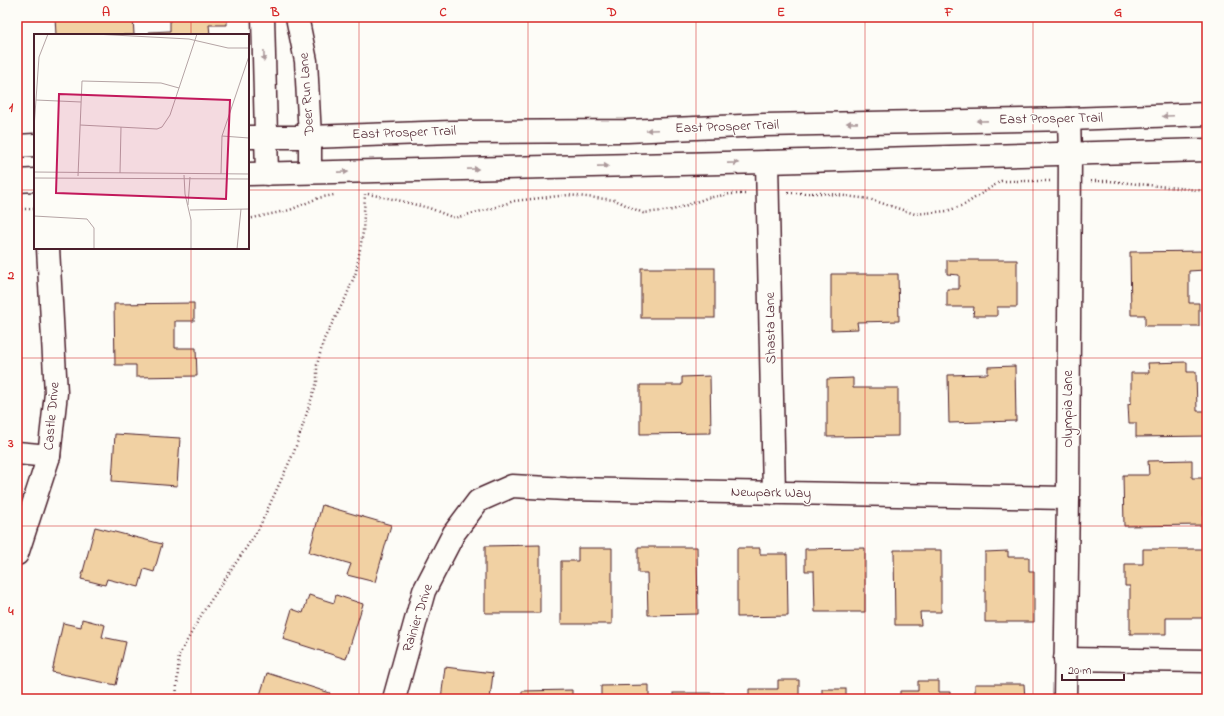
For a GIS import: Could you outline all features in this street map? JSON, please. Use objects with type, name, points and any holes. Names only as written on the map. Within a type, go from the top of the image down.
[{"type":"street","points":[[263,17],[257,137],[257,174],[1207,150]]},
{"type":"street","name":"Deer Run Lane","points":[[298,17],[306,61],[310,137],[310,172]]},
{"type":"street","name":"East Prosper Trail","points":[[257,137],[310,137],[452,132],[627,131],[764,125],[1069,119],[1207,114]]},
{"type":"street","name":"Olympia Lane","points":[[1065,699],[1068,498],[1069,119]]},
{"type":"street","points":[[17,146],[34,145]]},
{"type":"street","name":"Shasta Lane","points":[[767,162],[774,493]]},
{"type":"street","points":[[17,181],[34,180]]},
{"type":"street","name":"Castle Drive","points":[[17,554],[49,456],[56,393],[48,249]]},
{"type":"street","points":[[17,453],[49,456]]},
{"type":"street","name":"Newpark Way","points":[[478,501],[512,486],[566,489],[1068,498]]},
{"type":"street","name":"Rainier Drive","points":[[394,699],[424,592],[454,533],[478,501]]},
{"type":"street","points":[[1065,660],[1207,661]]},
{"type":"path","points":[[358,193],[393,199],[429,208],[454,218],[514,201],[568,195],[615,200],[643,213],[673,210],[706,198],[730,194],[821,193],[869,199],[915,214],[947,211],[964,205],[1001,181],[1109,181],[1207,191]]},
{"type":"path","points":[[249,219],[290,210],[318,198],[338,194]]},
{"type":"path","points":[[176,699],[179,655],[203,612],[258,530],[294,452],[317,382],[317,365],[324,339],[346,297],[356,272],[363,232],[365,194]]},
{"type":"path","points":[[17,209],[34,209]]},
{"type":"building","points":[[55,17],[133,17],[134,34],[56,34]]},
{"type":"building","points":[[170,17],[227,17],[227,25],[209,25],[210,34],[150,34],[149,32],[170,31]]},
{"type":"building","points":[[1205,251],[1205,270],[1189,271],[1189,303],[1199,303],[1199,326],[1145,326],[1145,315],[1131,315],[1130,252]]},
{"type":"building","points":[[947,260],[1017,260],[1017,307],[997,307],[997,316],[973,316],[974,307],[947,307],[947,289],[959,289],[959,275],[947,274]]},
{"type":"building","points":[[641,268],[715,268],[715,318],[641,318]]},
{"type":"building","points":[[831,274],[898,274],[899,321],[857,322],[858,329],[831,330]]},
{"type":"building","points":[[194,303],[194,321],[175,321],[175,348],[196,348],[197,376],[136,377],[136,365],[115,365],[114,304]]},
{"type":"building","points":[[1187,362],[1187,372],[1196,372],[1197,411],[1206,411],[1207,436],[1136,437],[1136,423],[1129,423],[1128,404],[1131,403],[1131,373],[1149,373],[1148,363]]},
{"type":"building","points":[[1015,366],[1016,421],[949,423],[948,375],[988,374],[988,367]]},
{"type":"building","points":[[710,376],[711,433],[640,434],[640,385],[682,385],[682,377]]},
{"type":"building","points":[[853,378],[853,388],[898,388],[898,436],[827,437],[827,379]]},
{"type":"building","points":[[115,434],[180,438],[177,486],[112,481]]},
{"type":"building","points":[[1192,460],[1192,478],[1203,478],[1204,525],[1124,526],[1123,475],[1149,475],[1148,461]]},
{"type":"building","points":[[322,505],[391,525],[375,582],[347,575],[351,564],[309,552]]},
{"type":"building","points":[[95,527],[162,544],[154,572],[144,569],[139,587],[107,579],[105,585],[81,579]]},
{"type":"building","points":[[540,545],[540,613],[485,613],[485,546]]},
{"type":"building","points":[[638,547],[697,547],[698,614],[648,615],[647,573],[638,573]]},
{"type":"building","points":[[578,548],[612,548],[612,624],[561,624],[561,561],[578,561]]},
{"type":"building","points":[[737,548],[760,548],[760,554],[787,554],[788,616],[737,617]]},
{"type":"building","points":[[865,548],[865,612],[815,612],[814,571],[805,571],[805,549]]},
{"type":"building","points":[[1143,549],[1205,549],[1205,618],[1166,618],[1166,634],[1130,634],[1130,586],[1125,586],[1125,564],[1143,564]]},
{"type":"building","points":[[894,550],[941,550],[941,612],[920,612],[921,625],[895,625]]},
{"type":"building","points":[[1008,551],[1008,557],[1029,557],[1029,571],[1034,571],[1034,622],[985,622],[985,552]]},
{"type":"building","points":[[309,595],[334,603],[336,595],[363,604],[346,659],[283,639],[292,609],[303,613]]},
{"type":"building","points":[[82,619],[105,625],[102,637],[126,642],[116,685],[52,672],[63,623],[81,627]]},
{"type":"building","points":[[445,667],[493,673],[490,699],[441,699]]},
{"type":"building","points":[[267,673],[330,693],[328,699],[267,699],[268,697],[260,695]]},
{"type":"building","points":[[778,680],[799,680],[799,699],[749,699],[749,689],[778,689]]},
{"type":"building","points":[[918,681],[939,681],[939,692],[950,692],[950,699],[900,699],[900,691],[918,691]]},
{"type":"building","points":[[975,684],[1024,684],[1025,699],[975,699]]},
{"type":"building","points":[[649,685],[649,699],[601,699],[601,686]]},
{"type":"building","points":[[822,689],[846,689],[846,699],[822,699]]},
{"type":"building","points":[[572,690],[572,699],[522,699],[522,691]]},
{"type":"building","points":[[673,693],[724,693],[724,699],[673,699]]}]
